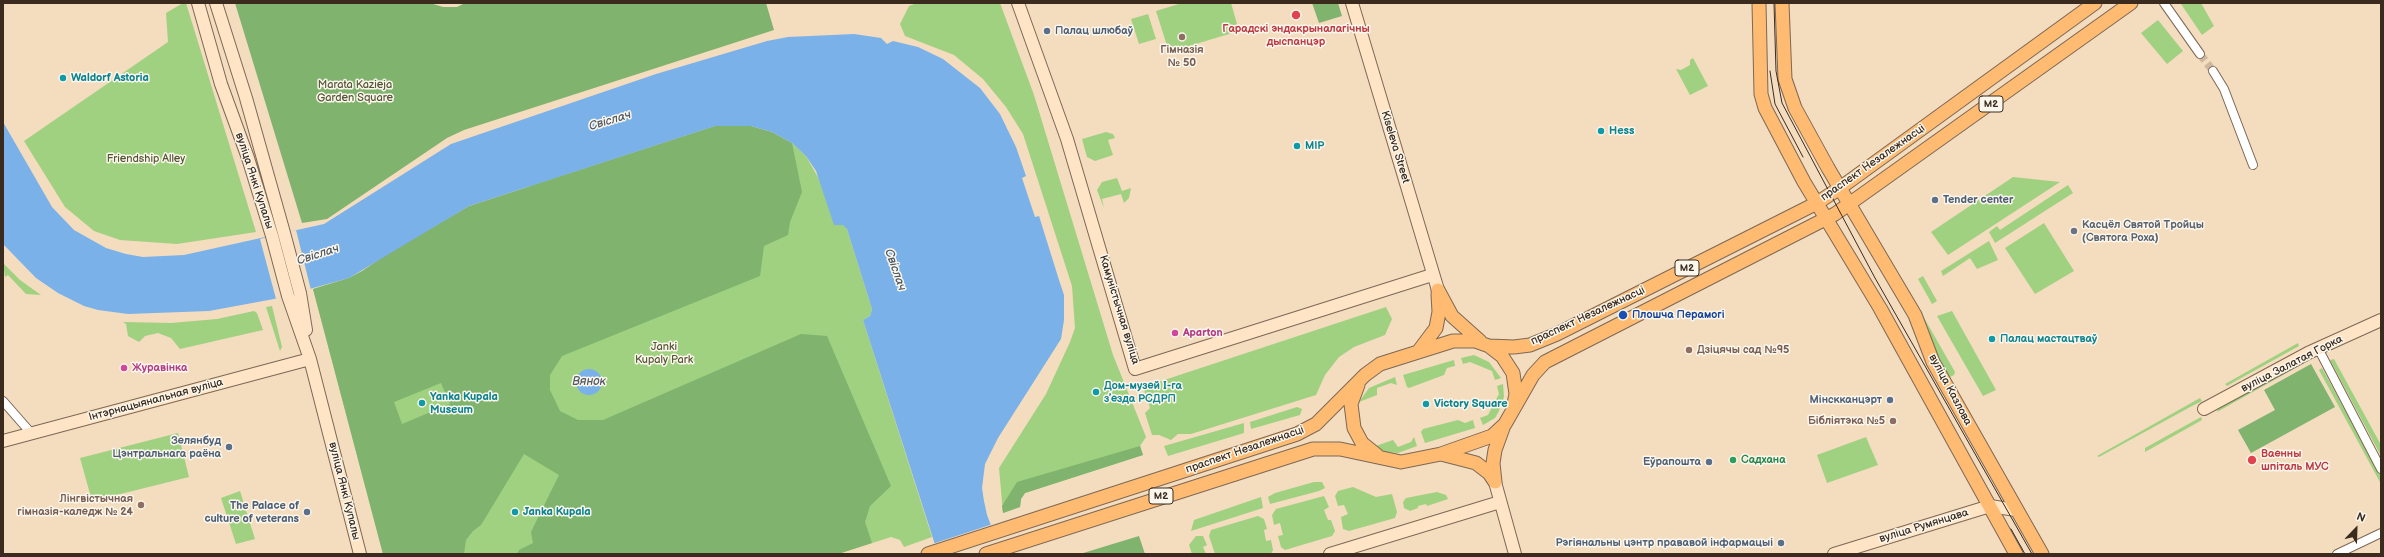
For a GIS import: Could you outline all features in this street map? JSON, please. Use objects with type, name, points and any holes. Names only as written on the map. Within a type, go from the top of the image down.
[{"type":"main road","name":"вуліца Казлова","points":[[1759,3],[1761,94],[1765,108],[1816,203],[1827,218],[1880,308],[2016,554]]},
{"type":"main road","name":"вуліца Казлова","points":[[1782,3],[1785,79],[1788,93],[1840,188],[1851,204],[1915,315],[1933,362],[2042,554]]},
{"type":"main road","name":"праспект Незалежнасці","points":[[928,554],[1297,434],[1316,424],[1360,381],[1380,364],[1454,341],[1468,340],[1486,345],[1514,347],[1542,340],[1816,203],[1840,188],[2095,3]]},
{"type":"main road","name":"праспект Незалежнасці","points":[[986,554],[1313,449],[1340,449],[1401,462],[1441,454],[1492,436],[1505,424],[1533,375],[1545,362],[1827,218],[1851,204],[2131,3]]},
{"type":"main road","points":[[1438,290],[1456,320],[1486,345]]},
{"type":"main road","points":[[1418,352],[1436,328],[1439,312],[1438,290]]},
{"type":"main road","name":"М2","points":[[1486,345],[1502,356],[1513,373],[1516,394],[1513,410]]},
{"type":"main road","name":"М2","points":[[1360,381],[1351,404],[1354,428],[1367,448],[1382,458]]},
{"type":"main road","points":[[1495,482],[1493,463],[1495,450],[1505,424]]},
{"type":"main road","points":[[1441,454],[1476,463],[1489,473],[1495,482]]},
{"type":"street","name":"вуліца Янкі Купалы","points":[[198,3],[221,84],[300,293],[310,359]]},
{"type":"street","name":"вуліца Янкі Купалы","points":[[216,3],[246,98],[278,234],[288,296],[310,359],[360,554]]},
{"type":"street","name":"Камуністычная вуліца","points":[[1018,3],[1067,139],[1135,369],[1432,275]]},
{"type":"street","name":"Kiseleva Street","points":[[1352,3],[1432,275],[1438,290]]},
{"type":"street","points":[[2164,3],[2200,54]]},
{"type":"street","points":[[2213,71],[2224,89],[2253,164]]},
{"type":"street","name":"вуліца Залатая Горка","points":[[2204,409],[2318,348],[2381,320]]},
{"type":"street","points":[[2318,348],[2381,469]]},
{"type":"street","name":"Інтэрнацыянальная вуліца","points":[[3,441],[310,359]]},
{"type":"street","points":[[3,401],[30,433]]},
{"type":"street","points":[[1495,482],[1514,554]]},
{"type":"street","points":[[1330,554],[1500,502]]},
{"type":"street","points":[[1990,506],[2016,510]]},
{"type":"street","name":"вуліца Румянцава","points":[[1834,554],[1990,506]]},
{"type":"street","points":[[2337,554],[2381,533]]},
{"type":"green space","name":"Friendship Alley","points":[[183,3],[186,3],[256,232],[177,244],[120,240],[94,231],[65,207],[24,141],[168,42],[166,13]]},
{"type":"green space","name":"Marata Kazieja Garden Square","points":[[235,3],[430,3],[443,7],[457,7],[465,3],[766,3],[774,30],[464,130],[447,138],[327,219],[302,223]]},
{"type":"green space","points":[[917,3],[1000,3],[1034,95],[1113,355],[1146,437],[1140,446],[1143,455],[1025,493],[1021,499],[1020,507],[1003,513],[999,468],[1046,394],[1070,342],[1075,328],[1072,286],[1023,134],[1006,107],[983,79],[954,55],[905,36],[900,24],[909,6]]},
{"type":"green space","points":[[1182,3],[1231,3],[1239,31],[1169,52],[1156,11]]},
{"type":"green space","points":[[1312,3],[1338,3],[1342,16],[1319,23]]},
{"type":"green space","points":[[2201,3],[2214,26],[2202,35],[2181,4]]},
{"type":"green space","points":[[1148,14],[1156,39],[1139,44],[1131,19]]},
{"type":"green space","points":[[2158,20],[2183,51],[2167,64],[2141,33]]},
{"type":"green space","points":[[1693,58],[1708,86],[1690,95],[1676,69],[1681,70],[1690,65],[1690,60]]},
{"type":"green space","name":"Janki Kupaly Park","points":[[715,126],[792,143],[806,156],[847,229],[872,309],[870,316],[863,320],[932,537],[904,547],[900,540],[891,537],[838,554],[383,554],[313,289],[349,278],[534,184]]},
{"type":"green space","name":"Janki Kupaly Park","points":[[715,126],[751,126],[772,132],[792,143],[802,192],[790,222],[788,235],[764,246],[760,276],[562,356],[550,375],[550,390],[560,411],[578,420],[603,420],[801,334],[827,336],[891,486],[870,506],[865,522],[872,543],[838,554],[517,554],[519,550],[533,543],[531,532],[559,475],[524,454],[481,525],[473,531],[466,540],[464,554],[383,554],[313,289],[349,278],[390,252],[469,206]],"holes":[[[441,383],[450,404],[402,424],[394,402]]]},
{"type":"green space","points":[[1106,132],[1113,134],[1115,138],[1108,140],[1113,155],[1095,161],[1087,157],[1082,139]]},
{"type":"green space","points":[[2013,177],[2060,182],[1948,255],[1931,232]]},
{"type":"green space","points":[[1117,178],[1122,191],[1131,188],[1129,198],[1124,203],[1121,194],[1102,199],[1104,208],[1097,190],[1102,182]]},
{"type":"green space","points":[[2068,185],[2073,193],[1995,243],[1989,232],[1997,226],[2000,230]]},
{"type":"green space","points":[[2044,223],[2074,271],[2035,294],[2005,248]]},
{"type":"green space","points":[[1989,241],[1998,260],[1977,269],[1970,258],[1943,276],[1941,271]]},
{"type":"green space","points":[[3,263],[20,280],[41,295],[26,294],[8,275],[5,277]]},
{"type":"green space","points":[[1923,276],[1937,301],[1932,304],[1918,279]]},
{"type":"green space","points":[[272,306],[282,347],[280,351],[266,307]]},
{"type":"green space","points":[[1386,307],[1392,319],[1385,335],[1354,347],[1339,357],[1325,375],[1316,395],[1191,434],[1178,434],[1171,440],[1159,435],[1152,435],[1145,413],[1150,408],[1143,387]]},
{"type":"green space","points":[[254,311],[257,313],[263,330],[180,349],[171,338],[158,333],[145,336],[139,342],[128,336],[126,324],[123,322],[171,323],[217,319]]},
{"type":"green space","points":[[1952,311],[1996,390],[1983,396],[1937,316]]},
{"type":"green space","points":[[1923,316],[1955,372],[1954,375],[1948,378],[1933,351],[1922,317]]},
{"type":"green space","points":[[2298,343],[2299,346],[2227,386],[2225,384]]},
{"type":"green space","points":[[1474,355],[1489,362],[1501,378],[1495,380],[1492,371],[1470,362],[1463,364],[1461,358]]},
{"type":"green space","points":[[2307,358],[2308,361],[2217,412],[2219,406]]},
{"type":"green space","points":[[2334,359],[2381,445],[2381,456],[2330,360]]},
{"type":"green space","points":[[1454,360],[1455,366],[1447,368],[1444,375],[1409,388],[1407,387],[1403,375]]},
{"type":"green space","points":[[2311,364],[2335,407],[2251,453],[2238,430],[2275,410],[2264,390]]},
{"type":"green space","points":[[2322,368],[2376,467],[2381,477],[2381,484],[2319,370]]},
{"type":"green space","points":[[1395,377],[1397,385],[1391,383],[1377,388],[1377,395],[1359,402],[1369,388]]},
{"type":"green space","points":[[1503,384],[1504,397],[1499,411],[1495,418],[1483,425],[1480,418],[1488,415],[1499,394],[1497,386]]},
{"type":"green space","points":[[2200,398],[2202,401],[2099,457],[2097,456]]},
{"type":"green space","points":[[1297,407],[1302,409],[1300,415],[1251,429],[1250,422]]},
{"type":"green space","points":[[2201,417],[2202,420],[2145,452],[2145,448]]},
{"type":"green space","points":[[1458,420],[1465,423],[1473,420],[1475,428],[1425,443],[1421,432],[1423,429]]},
{"type":"green space","points":[[1244,423],[1244,433],[1168,456],[1164,446]]},
{"type":"green space","points":[[178,433],[189,477],[92,501],[80,458]]},
{"type":"green space","points":[[1414,437],[1417,446],[1398,453],[1384,452],[1373,447],[1393,440],[1398,447],[1411,442]]},
{"type":"green space","points":[[1866,437],[1878,465],[1827,483],[1817,455]]},
{"type":"green space","points":[[1140,446],[1143,455],[1025,493],[1021,499],[1020,507],[1003,513],[1002,506],[1017,482]]},
{"type":"green space","points":[[1314,482],[1322,482],[1325,488],[1319,491],[1270,504],[1268,497],[1275,493]]},
{"type":"green space","points":[[1353,487],[1376,497],[1392,494],[1397,512],[1395,518],[1349,531],[1343,529],[1341,517],[1348,514],[1344,505],[1338,506],[1335,496],[1338,491]]},
{"type":"green space","points":[[240,491],[255,539],[236,544],[221,498]]},
{"type":"green space","points":[[1437,492],[1446,495],[1448,499],[1427,506],[1426,504],[1418,506],[1418,508],[1410,511],[1404,508],[1403,502],[1406,498]]},
{"type":"green space","points":[[1324,496],[1329,507],[1324,510],[1328,520],[1331,520],[1335,531],[1332,536],[1285,550],[1281,547],[1278,536],[1283,535],[1280,523],[1274,525],[1272,515],[1276,509]]},
{"type":"green space","points":[[1261,497],[1263,508],[1191,531],[1194,520]]},
{"type":"green space","points":[[1258,516],[1264,519],[1267,529],[1264,530],[1266,541],[1271,540],[1273,550],[1271,554],[1215,554],[1209,536],[1211,530]]},
{"type":"green space","points":[[1139,536],[1145,554],[1080,554]]},
{"type":"green space","points":[[1196,536],[1203,536],[1207,545],[1203,547],[1206,554],[1192,554],[1189,545]]},
{"type":"water","name":"Свіслач","points":[[854,34],[881,38],[887,44],[893,41],[918,47],[943,59],[980,88],[1000,114],[1016,147],[1026,176],[1022,178],[1035,217],[1039,216],[1064,295],[1064,320],[1061,339],[998,438],[985,464],[982,488],[984,501],[987,515],[1002,554],[938,554],[863,320],[870,316],[872,309],[847,229],[843,225],[834,225],[816,171],[806,156],[792,143],[772,132],[751,126],[715,126],[469,206],[349,278],[274,299],[209,311],[128,314],[98,310],[84,306],[58,293],[36,278],[3,244],[3,122],[52,207],[74,230],[106,248],[126,254],[143,257],[184,255],[324,224],[451,144],[656,74],[767,41],[788,37]]},
{"type":"water","name":"Вянок","points":[[589,369],[598,373],[602,382],[598,391],[589,395],[580,391],[576,382],[580,373]]},
{"type":"pier","points":[[296,230],[311,290],[276,299],[260,239]]},
{"type":"pier","points":[[993,524],[1004,554],[936,554],[932,544]]},
{"type":"tunnel","points":[[2200,54],[2213,71]]},
{"type":"tram line","points":[[1774,3],[1776,71],[1782,103],[1875,278],[2032,554]]},
{"type":"tram line","points":[[1770,71],[1775,104],[1803,157]]},
{"type":"tram line","points":[[2011,529],[2025,554]]},
{"type":"place","name":"Гарадскі эндакрыналагічны дыспанцэр","points":[[1296,15]]},
{"type":"place","name":"Палац шлюбаў","points":[[1047,31]]},
{"type":"place","name":"Гімназія № 50","points":[[1182,37]]},
{"type":"place","name":"Waldorf Astoria","points":[[63,78]]},
{"type":"place","name":"Hess","points":[[1601,131]]},
{"type":"place","name":"МІР","points":[[1297,146]]},
{"type":"place","name":"Tender center","points":[[1935,200]]},
{"type":"place","name":"Касцёл Святой Тройцы (Святога Роха)","points":[[2074,231]]},
{"type":"place","name":"Плошча Перамогі","points":[[1623,315]]},
{"type":"place","name":"Aparton","points":[[1175,333]]},
{"type":"place","name":"Палац мастацтваў","points":[[1992,339]]},
{"type":"place","name":"Дзіцячы сад №95","points":[[1689,350]]},
{"type":"place","name":"Журавінка","points":[[124,368]]},
{"type":"place","name":"Дом-музей I-га зʼезда РСДРП","points":[[1096,392]]},
{"type":"place","name":"Мінскканцэрт","points":[[1890,400]]},
{"type":"place","name":"Yanka Kupala Museum","points":[[422,403]]},
{"type":"place","name":"Victory Square","points":[[1426,404]]},
{"type":"place","name":"Бібліятэка №5","points":[[1893,421]]},
{"type":"place","name":"Зелянбуд Цэнтральнага раёна","points":[[229,447]]},
{"type":"place","name":"Садхана","points":[[1733,460]]},
{"type":"place","name":"Ваенны шпіталь МУС","points":[[2252,460]]},
{"type":"place","name":"Еўрапошта","points":[[1709,462]]},
{"type":"place","name":"Лінгвістычная гімназія-каледж № 24","points":[[141,505]]},
{"type":"place","name":"The Palace of culture of veterans","points":[[307,512]]},
{"type":"place","name":"Janka Kupala","points":[[515,512]]},
{"type":"place","name":"Рэгіянальны цэнтр прававой інфармацыі","points":[[1781,543]]}]
